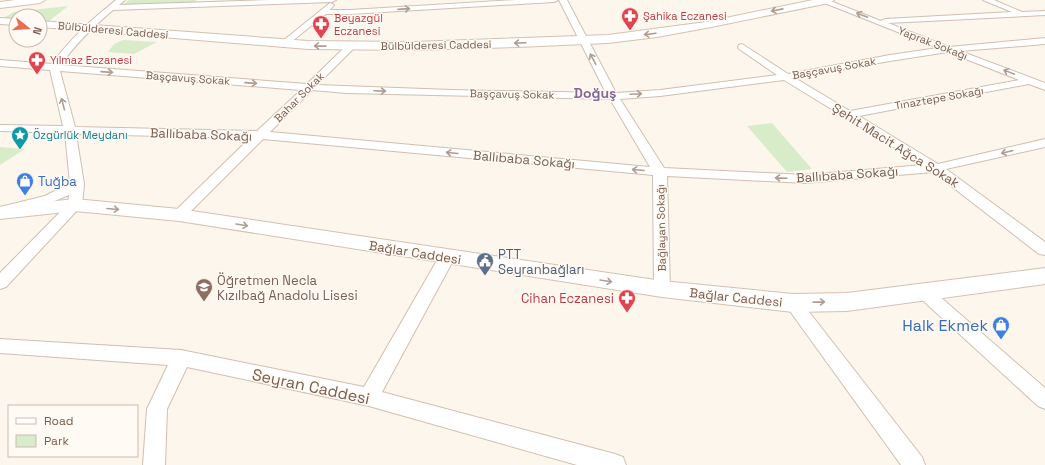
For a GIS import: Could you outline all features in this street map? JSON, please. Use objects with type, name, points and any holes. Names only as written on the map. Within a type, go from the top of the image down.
[{"type":"main road","points":[[0,5],[40,0]]},
{"type":"main road","name":"Bülbülderesi Caddesi","points":[[48,25],[283,44],[351,46],[518,43],[583,40],[657,33],[706,25],[825,0]]},
{"type":"main road","name":"Bağlar Caddesi","points":[[0,212],[75,205],[179,215],[662,290],[793,303],[847,302],[1045,276]]},
{"type":"street","points":[[0,283],[75,205],[77,184],[70,130],[54,68],[69,46],[87,28],[121,0]]},
{"type":"street","points":[[111,8],[332,0]]},
{"type":"street","points":[[283,44],[324,12],[332,0]]},
{"type":"street","points":[[324,12],[350,12],[554,0]]},
{"type":"street","name":"Bağlayan Sokağı","points":[[563,0],[613,96],[660,172],[662,290]]},
{"type":"street","name":"Yaprak Sokağı","points":[[825,0],[1045,87]]},
{"type":"street","points":[[987,0],[1045,22]]},
{"type":"street","points":[[878,22],[1045,13]]},
{"type":"street","name":"Başçavuş Sokak","points":[[0,63],[309,88],[451,93],[613,96],[660,93],[786,76],[950,49],[1045,41]]},
{"type":"street","name":"Bahar Sokak","points":[[179,215],[351,46]]},
{"type":"street","name":"Şehit Macit Ağca Sokak","points":[[742,47],[848,115],[936,168],[1045,250]]},
{"type":"street","name":"Tınaztepe Sokağı","points":[[848,115],[1031,82]]},
{"type":"street","name":"Ballıbaba Sokağı","points":[[0,128],[261,136],[660,172],[804,179],[936,168],[1045,143]]},
{"type":"street","name":"Bağlar Caddesi","points":[[0,212],[49,200],[64,193],[77,184]]},
{"type":"street","points":[[368,398],[446,257]]},
{"type":"street","points":[[924,292],[1045,400]]},
{"type":"street","points":[[793,303],[914,465]]},
{"type":"street","name":"Seyran Caddesi","points":[[0,346],[181,358],[368,398],[615,465]]},
{"type":"street","points":[[154,465],[157,410],[181,358]]},
{"type":"green space","points":[[129,0],[197,0],[193,3],[121,6]]},
{"type":"green space","points":[[68,6],[48,22],[48,8]]},
{"type":"green space","points":[[8,15],[8,19],[1,19]]},
{"type":"green space","points":[[123,40],[157,42],[134,54],[108,52],[114,44]]},
{"type":"green space","points":[[772,123],[812,169],[787,172],[747,126]]},
{"type":"green space","points":[[0,147],[25,149],[0,165]]},
{"type":"place","name":"Şahika Eczanesi","points":[[630,31]]},
{"type":"place","name":"Beyazgül Eczanesi","points":[[321,39]]},
{"type":"place","name":"Yılmaz Eczanesi","points":[[37,75]]},
{"type":"place","name":"Özgürlük Meydanı","points":[[20,150]]},
{"type":"place","name":"Tuğba","points":[[25,196]]},
{"type":"place","name":"PTT Seyranbağları","points":[[485,276]]},
{"type":"place","name":"Öğretmen Necla Kızılbağ Anadolu Lisesi","points":[[204,302]]},
{"type":"place","name":"Cihan Eczanesi","points":[[627,313]]},
{"type":"place","name":"Halk Ekmek","points":[[1001,340]]},
{"type":"district","name":"Doğuş","points":[[595,93]]}]
